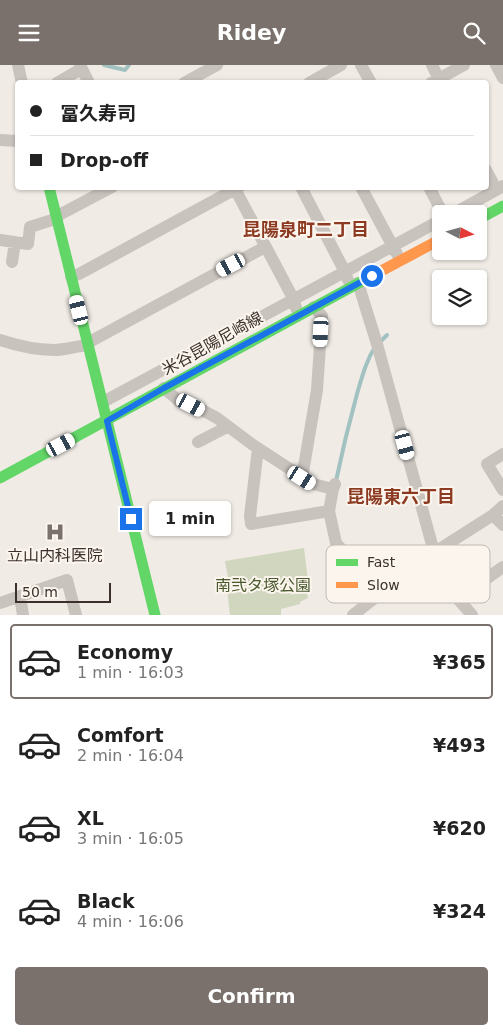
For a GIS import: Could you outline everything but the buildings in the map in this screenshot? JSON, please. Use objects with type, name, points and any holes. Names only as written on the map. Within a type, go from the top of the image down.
[{"type":"main road","points":[[50,190],[155,615]]},
{"type":"main road","points":[[488,214],[500,207],[503,220]]},
{"type":"main road","name":"米谷昆陽尼崎線","points":[[0,478],[432,244]]},
{"type":"street","points":[[18,65],[21,80]]},
{"type":"street","points":[[190,80],[217,65]]},
{"type":"street","points":[[314,80],[341,65]]},
{"type":"street","points":[[362,65],[370,80]]},
{"type":"street","points":[[432,65],[437,80]]},
{"type":"street","points":[[439,80],[464,65]]},
{"type":"street","points":[[496,65],[503,78]]},
{"type":"street","points":[[61,80],[80,67],[87,80]]},
{"type":"street","points":[[0,140],[15,141]]},
{"type":"street","points":[[469,205],[500,187],[489,174]]},
{"type":"street","points":[[0,240],[28,244],[30,227],[52,220],[106,190]]},
{"type":"street","points":[[71,277],[232,190]]},
{"type":"street","points":[[237,190],[294,300],[299,315]]},
{"type":"street","points":[[303,190],[345,273],[354,285],[377,343],[429,545]]},
{"type":"street","points":[[363,190],[400,261]]},
{"type":"street","points":[[431,190],[438,205]]},
{"type":"street","points":[[103,402],[432,225]]},
{"type":"street","points":[[12,262],[15,242]]},
{"type":"street","points":[[0,339],[20,346],[38,349],[56,350],[82,346],[265,247]]},
{"type":"street","points":[[302,478],[319,371],[322,316],[314,307]]},
{"type":"street","points":[[164,388],[179,401],[217,418],[227,427],[302,478],[313,484],[334,487],[329,511],[338,545]]},
{"type":"street","points":[[198,442],[227,427]]},
{"type":"street","points":[[258,448],[250,516],[251,524],[329,511]]},
{"type":"street","points":[[503,454],[487,464],[503,489]]},
{"type":"street","points":[[445,545],[498,511],[503,525]]},
{"type":"street","points":[[490,576],[503,567]]},
{"type":"street","points":[[0,603],[67,580],[76,615]]},
{"type":"street","points":[[20,596],[23,615]]},
{"type":"street","points":[[352,615],[368,603]]},
{"type":"street","points":[[462,603],[472,615]]},
{"type":"green space","name":"南弐タ塚公園","points":[[304,548],[308,581],[305,583],[308,598],[300,602],[300,604],[281,609],[281,615],[230,615],[227,589],[230,588],[225,561]]},
{"type":"waterway","points":[[104,65],[125,70],[129,65]]},
{"type":"waterway","points":[[380,342],[387,335]]},
{"type":"waterway","points":[[336,481],[359,388],[375,347]]},
{"type":"traffic: fast","points":[[50,190],[155,615]]},
{"type":"traffic: fast","points":[[488,214],[503,206]]},
{"type":"traffic: fast","points":[[0,478],[368,278]]},
{"type":"traffic: slow","points":[[368,278],[432,244]]},
{"type":"place","name":"立山内科医院","points":[[55,532]]},
{"type":"district","name":"昆陽泉町二丁目","points":[[306,230]]},
{"type":"district","name":"昆陽東六丁目","points":[[401,497]]},
{"type":"route","points":[[131,519],[107,421],[164,388],[372,276]]}]
